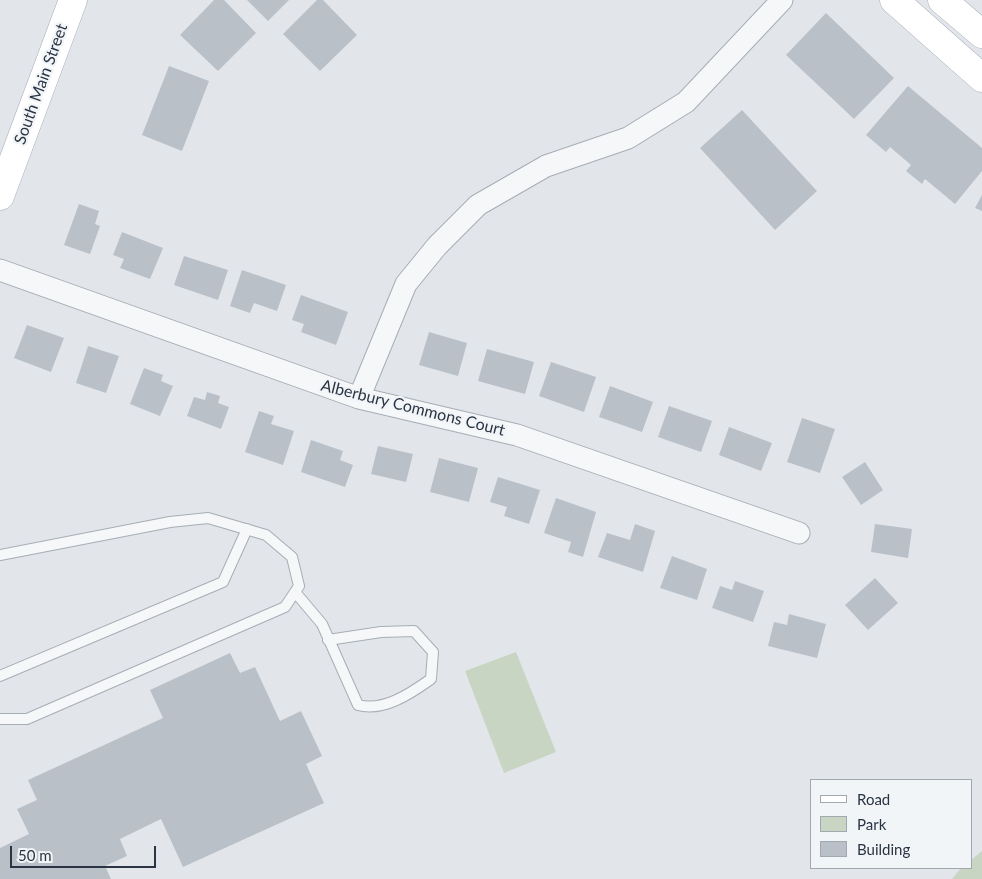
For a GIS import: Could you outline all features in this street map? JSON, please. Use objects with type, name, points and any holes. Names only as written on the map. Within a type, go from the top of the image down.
[{"type":"main road","name":"South Main Street","points":[[0,196],[73,0]]},
{"type":"main road","points":[[894,0],[982,78]]},
{"type":"main road","points":[[942,0],[970,26],[982,34]]},
{"type":"street","points":[[359,398],[406,284],[437,246],[478,206],[546,166],[628,138],[686,102],[782,0]]},
{"type":"street","name":"Alberbury Commons Court","points":[[0,270],[359,398],[517,435],[799,533]]},
{"type":"lane","points":[[0,554],[170,522],[208,518],[266,535],[292,558],[299,586],[285,607],[26,719],[0,719]]},
{"type":"lane","points":[[0,676],[223,582],[247,529]]},
{"type":"lane","points":[[295,592],[322,624],[328,640],[358,705],[371,708],[410,694],[431,679],[433,652],[414,630],[381,632],[328,640]]},
{"type":"green space","points":[[516,652],[556,752],[504,773],[465,671]]},
{"type":"green space","points":[[982,851],[982,879],[952,879],[960,869],[972,869],[972,859]]},
{"type":"building","points":[[214,0],[224,0],[256,33],[218,71],[180,35]]},
{"type":"building","points":[[247,0],[289,0],[268,21]]},
{"type":"building","points":[[317,0],[323,0],[357,35],[320,71],[283,34]]},
{"type":"building","points":[[826,13],[894,78],[854,119],[786,55]]},
{"type":"building","points":[[169,66],[209,81],[182,151],[142,135]]},
{"type":"building","points":[[908,86],[982,148],[982,171],[955,204],[925,179],[922,184],[906,171],[911,165],[890,147],[886,152],[866,135]]},
{"type":"building","points":[[742,110],[817,191],[775,230],[700,148]]},
{"type":"building","points":[[982,195],[982,211],[975,208]]},
{"type":"building","points":[[79,204],[99,211],[95,224],[100,226],[90,254],[64,245]]},
{"type":"building","points":[[122,232],[163,248],[150,279],[120,268],[124,259],[113,255]]},
{"type":"building","points":[[184,256],[228,270],[218,300],[174,285]]},
{"type":"building","points":[[242,270],[286,285],[277,311],[254,303],[250,313],[230,306]]},
{"type":"building","points":[[301,295],[348,312],[336,345],[301,332],[304,324],[292,320]]},
{"type":"building","points":[[27,325],[64,338],[51,372],[14,358]]},
{"type":"building","points":[[429,332],[467,343],[458,376],[419,365]]},
{"type":"building","points":[[88,346],[119,356],[106,393],[76,383]]},
{"type":"building","points":[[487,349],[534,362],[525,394],[478,381]]},
{"type":"building","points":[[551,362],[596,377],[584,412],[539,396]]},
{"type":"building","points":[[144,368],[163,375],[161,381],[173,386],[160,416],[130,404]]},
{"type":"building","points":[[610,386],[653,402],[642,432],[599,417]]},
{"type":"building","points":[[207,392],[220,396],[218,403],[229,407],[221,429],[187,416],[194,397],[205,400]]},
{"type":"building","points":[[669,406],[712,421],[701,452],[658,437]]},
{"type":"building","points":[[259,411],[274,416],[271,424],[294,431],[283,465],[245,452]]},
{"type":"building","points":[[802,418],[835,429],[820,473],[787,462]]},
{"type":"building","points":[[729,427],[772,443],[761,471],[719,455]]},
{"type":"building","points":[[311,440],[343,451],[340,460],[353,465],[345,487],[301,472]]},
{"type":"building","points":[[378,446],[413,454],[406,482],[371,474]]},
{"type":"building","points":[[439,458],[478,468],[469,502],[430,492]]},
{"type":"building","points":[[865,462],[883,490],[861,505],[842,477]]},
{"type":"building","points":[[498,477],[540,490],[529,524],[504,516],[507,507],[490,502]]},
{"type":"building","points":[[556,498],[596,512],[583,557],[568,552],[571,542],[544,533]]},
{"type":"building","points":[[635,524],[655,531],[643,572],[598,557],[607,533],[630,540]]},
{"type":"building","points":[[875,524],[912,529],[908,558],[871,552]]},
{"type":"building","points":[[672,556],[707,569],[697,600],[660,588]]},
{"type":"building","points":[[875,578],[898,603],[868,630],[845,605]]},
{"type":"building","points":[[735,581],[764,591],[753,622],[712,608],[720,586],[732,590]]},
{"type":"building","points":[[789,614],[826,624],[817,658],[768,646],[774,622],[787,625]]},
{"type":"building","points":[[230,653],[240,673],[255,667],[280,721],[301,711],[322,756],[306,764],[324,803],[183,867],[161,819],[120,839],[127,856],[105,866],[111,879],[0,879],[0,848],[29,834],[17,809],[37,800],[28,780],[163,718],[150,690]]}]
